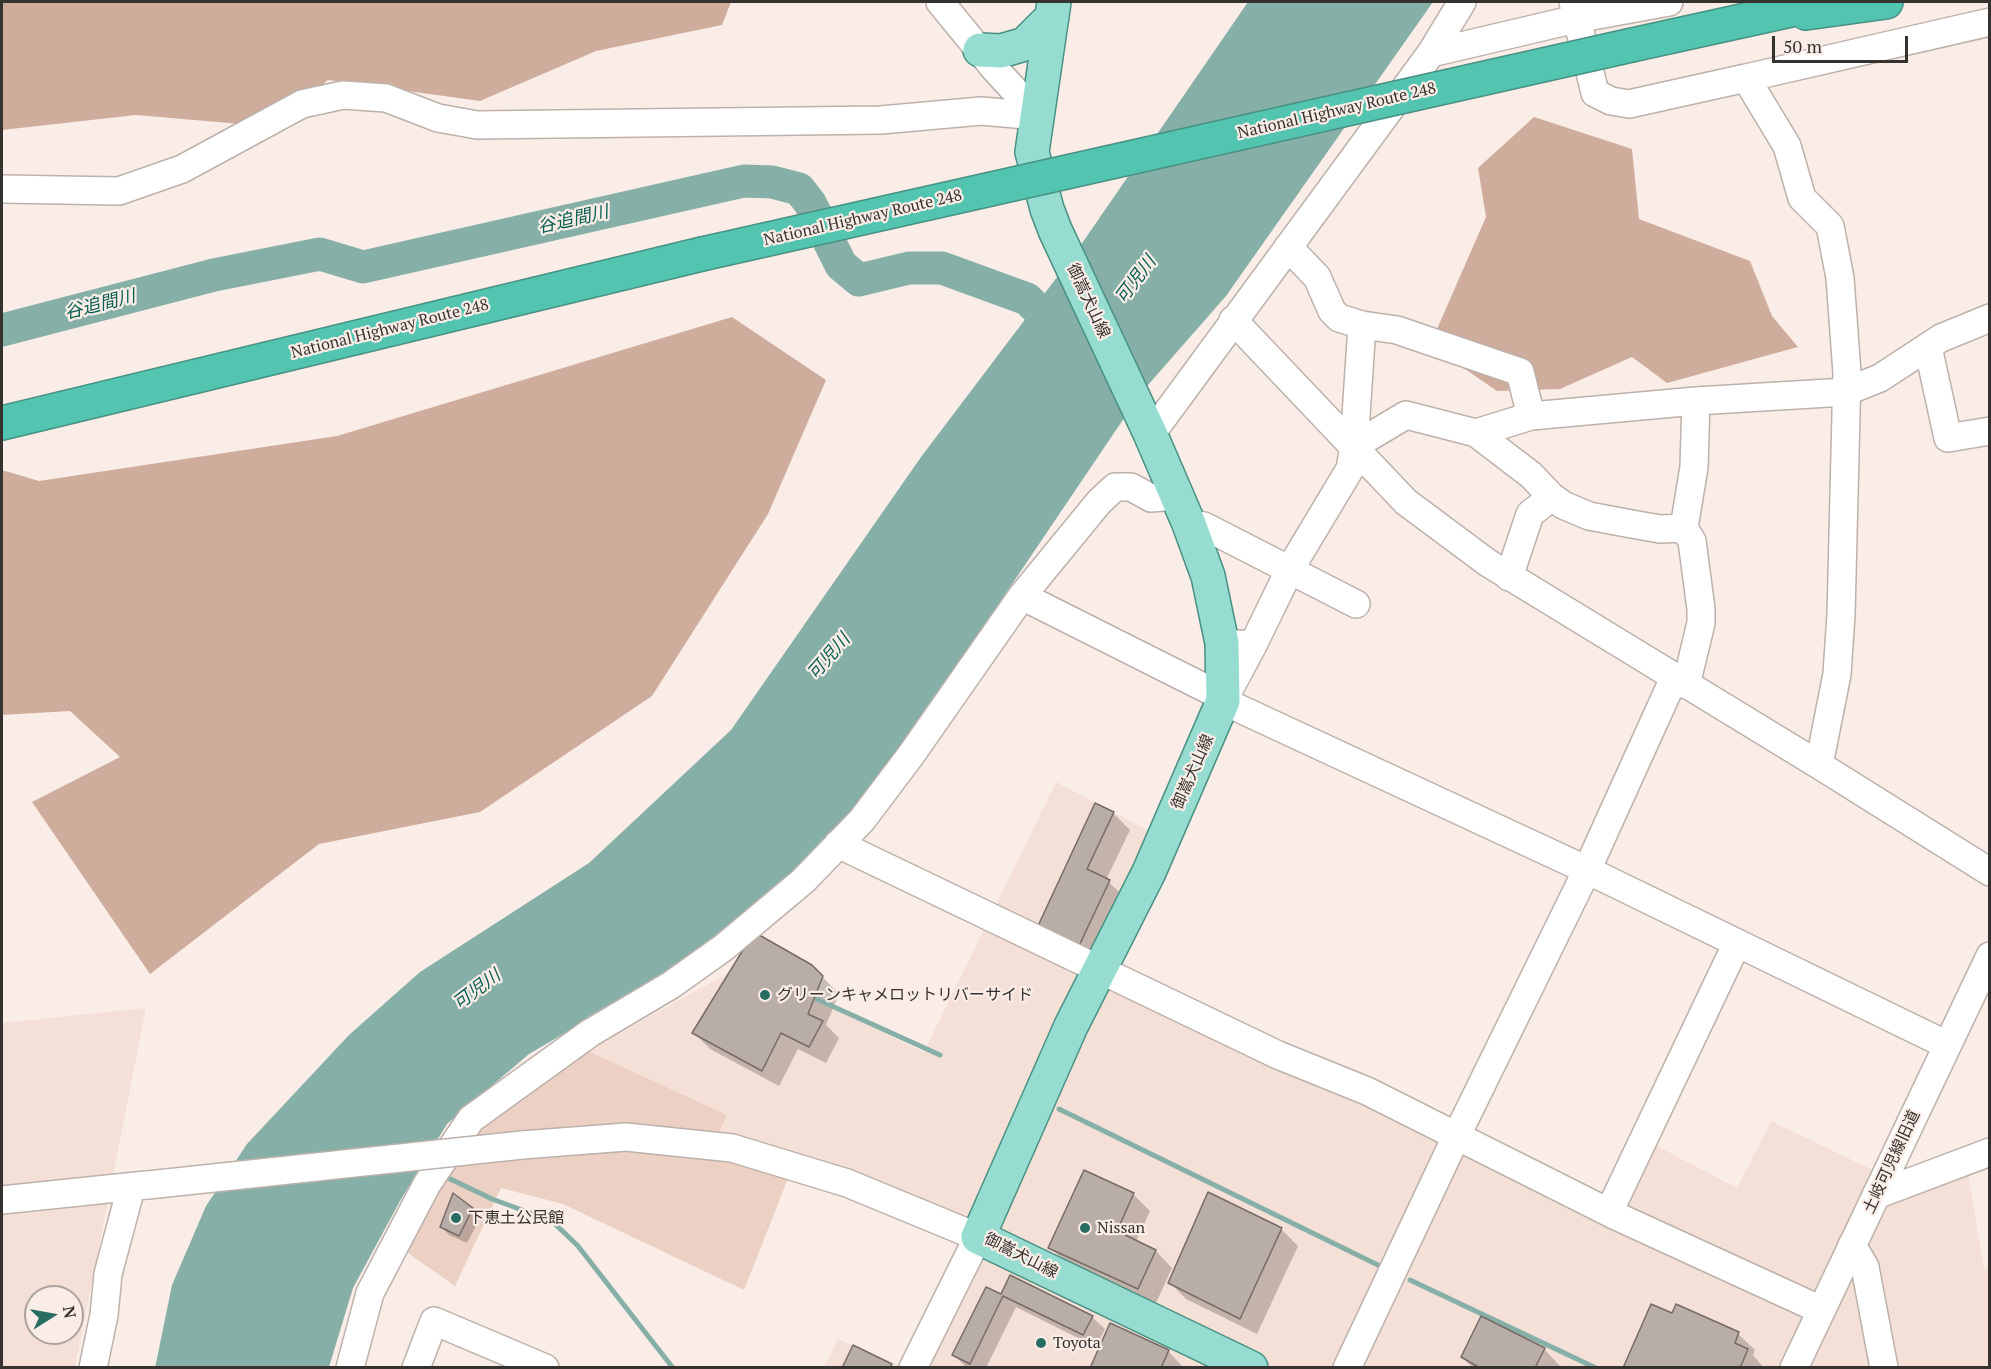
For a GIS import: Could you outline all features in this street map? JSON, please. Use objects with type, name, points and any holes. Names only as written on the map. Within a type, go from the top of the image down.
[{"type":"highway","name":"National Highway Route 248","points":[[2,423],[702,254],[1828,2]]},
{"type":"highway","name":"National Highway Route 248","points":[[1727,24],[1886,2]]},
{"type":"main road","points":[[980,50],[1001,51],[1024,44],[1053,9]]},
{"type":"main road","name":"御嵩犬山線","points":[[1053,9],[1032,152],[1047,209],[1149,431],[1238,644],[1223,699],[1149,872],[1098,970],[1044,1085],[978,1238],[1251,1368]]},
{"type":"street","points":[[940,2],[1038,116]]},
{"type":"street","points":[[1149,431],[1157,426],[1431,53],[1462,2]]},
{"type":"street","points":[[1431,53],[1575,10],[1669,2]]},
{"type":"street","points":[[1575,10],[1595,93],[1611,101],[1629,104],[1989,22]]},
{"type":"street","points":[[1746,78],[1787,146],[1802,198],[1830,226],[1840,278],[1847,373],[1841,615],[1837,674],[1819,765]]},
{"type":"street","points":[[2,189],[119,191],[182,170],[302,104],[343,95],[386,99],[438,118],[477,125],[881,120],[981,111],[1038,116]]},
{"type":"street","points":[[1288,247],[1317,277],[1332,311],[1339,318],[1362,325],[1397,330],[1520,372],[1531,416]]},
{"type":"street","points":[[1476,433],[1531,416],[1845,392],[1880,378],[1941,338],[1989,318]]},
{"type":"street","points":[[1233,320],[1406,502],[1488,563],[1819,765],[1989,872]]},
{"type":"street","points":[[1238,644],[1290,569],[1350,469],[1354,446],[1362,325]]},
{"type":"street","points":[[1928,347],[1948,438],[1989,431]]},
{"type":"street","points":[[1347,1368],[1456,1137],[1680,682],[1701,622],[1692,541],[1684,528],[1694,467],[1696,402]]},
{"type":"street","points":[[1354,446],[1406,415],[1476,433],[1531,475],[1552,497],[1563,505],[1589,516],[1660,529],[1684,528]]},
{"type":"street","points":[[350,1368],[370,1293],[436,1171],[471,1119],[590,1033],[671,985],[724,947],[803,880],[862,820],[911,755],[1022,596],[1099,502],[1115,487],[1131,487],[1151,498],[1183,510],[1204,526],[1356,604]]},
{"type":"street","points":[[1509,577],[1530,514],[1552,497]]},
{"type":"street","points":[[1022,596],[1223,699],[1587,870],[1947,1045]]},
{"type":"street","points":[[838,844],[1278,1055],[1367,1091],[1609,1212],[1821,1310]]},
{"type":"street","points":[[1609,1212],[1737,943]]},
{"type":"street","name":"土岐可児線旧道","points":[[1794,1368],[1989,956]]},
{"type":"street","points":[[2,1200],[522,1145],[626,1137],[732,1148],[848,1183],[978,1238],[913,1368]]},
{"type":"street","points":[[1875,1195],[1989,1152]]},
{"type":"street","points":[[93,1368],[104,1315],[108,1274],[139,1186]]},
{"type":"street","points":[[1852,1245],[1865,1267],[1884,1368]]},
{"type":"street","points":[[416,1368],[434,1321],[545,1368]]},
{"type":"shaded area","points":[[2,2],[731,2],[722,25],[596,51],[480,101],[328,80],[276,127],[136,115],[2,130]]},
{"type":"shaded area","points":[[1534,117],[1632,149],[1639,219],[1750,261],[1772,316],[1798,347],[1667,383],[1632,357],[1560,389],[1497,391],[1430,345],[1486,217],[1478,168]]},
{"type":"shaded area","points":[[732,317],[826,380],[768,514],[652,696],[480,812],[319,844],[150,974],[32,802],[120,757],[70,711],[2,715],[2,470],[39,481],[337,436]]},
{"type":"shaded area","points":[[1056,782],[1164,839],[1098,969],[1614,1215],[1651,1143],[1737,1188],[1771,1121],[1885,1176],[1966,1161],[1984,1269],[1989,1269],[1989,1367],[913,1367],[978,1238],[714,1146],[727,1115],[588,1051],[742,965],[924,1052]]},
{"type":"shaded area","points":[[146,1008],[84,1321],[84,1285],[24,1285],[24,1345],[79,1345],[75,1367],[2,1367],[2,1023]]},
{"type":"shaded area","points":[[588,1051],[727,1115],[714,1145],[793,1166],[744,1290],[563,1204],[501,1188],[455,1286],[395,1244],[446,1155],[522,1096]]},
{"type":"shaded area","points":[[838,1339],[903,1367],[823,1368]]},
{"type":"water","name":"可児川","points":[[1248,2],[1433,2],[1226,296],[1141,393],[871,793],[776,889],[678,967],[529,1054],[447,1124],[400,1201],[353,1288],[329,1367],[155,1368],[172,1285],[206,1206],[247,1144],[349,1035],[420,972],[589,863],[731,730],[921,457],[1076,252]]},
{"type":"building","points":[[1095,803],[1114,812],[1087,869],[1110,880],[1078,948],[1037,928]]},
{"type":"building","name":"グリーンキャメロットリバーサイド","points":[[754,932],[812,965],[823,976],[808,1014],[823,1021],[809,1047],[781,1033],[762,1071],[692,1033]]},
{"type":"building","points":[[1084,1170],[1134,1193],[1117,1231],[1156,1250],[1138,1289],[1048,1248]]},
{"type":"building","points":[[1208,1192],[1282,1228],[1240,1319],[1168,1283]]},
{"type":"building","name":"下恵土公民館","points":[[453,1193],[473,1208],[459,1236],[440,1227]]},
{"type":"building","points":[[1010,1275],[1093,1316],[1083,1335],[1003,1296],[970,1364],[952,1355],[986,1287],[1001,1294]]},
{"type":"building","points":[[1651,1304],[1672,1313],[1676,1304],[1739,1332],[1735,1343],[1748,1349],[1740,1368],[1623,1368]]},
{"type":"building","points":[[1481,1316],[1545,1348],[1535,1368],[1480,1368],[1461,1357]]},
{"type":"building","points":[[1110,1323],[1169,1350],[1161,1368],[1090,1368]]},
{"type":"building","points":[[853,1345],[892,1364],[890,1368],[842,1368]]},
{"type":"waterway","name":"谷追間川","points":[[2,330],[214,275],[320,254],[363,267],[744,181],[772,182],[799,189],[810,203],[841,265],[859,280],[909,268],[942,268],[1027,299],[1066,337]]},
{"type":"waterway","points":[[810,996],[940,1055]]},
{"type":"waterway","points":[[1059,1109],[1382,1267]]},
{"type":"waterway","points":[[442,1175],[492,1199],[552,1221],[578,1246],[673,1368]]},
{"type":"waterway","points":[[1410,1280],[1596,1368]]},
{"type":"place","name":"グリーンキャメロットリバーサイド","points":[[765,995]]},
{"type":"place","name":"下恵土公民館","points":[[456,1218]]},
{"type":"place","name":"Nissan","points":[[1085,1228]]},
{"type":"place","name":"Toyota","points":[[1041,1343]]}]
